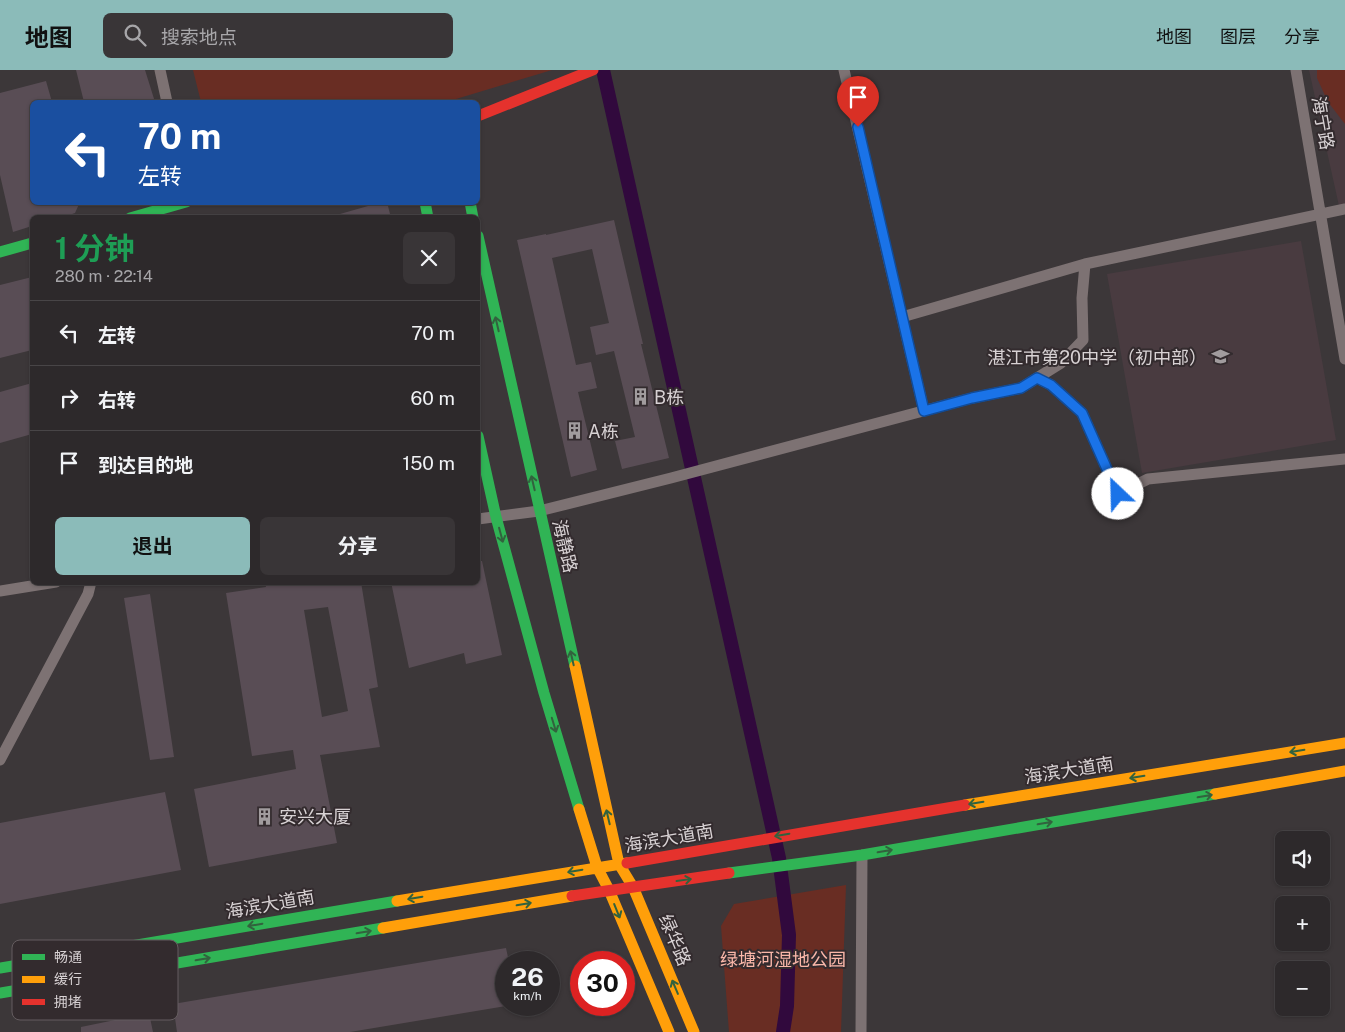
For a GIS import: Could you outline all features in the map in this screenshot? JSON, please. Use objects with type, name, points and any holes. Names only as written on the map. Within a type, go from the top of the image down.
[{"type":"main road","points":[[480,115],[593,70]]},
{"type":"main road","points":[[140,215],[176,205]]},
{"type":"main road","points":[[0,252],[30,244]]},
{"type":"main road","name":"海静路","points":[[480,245],[619,864]]},
{"type":"main road","points":[[480,445],[496,517],[544,693],[596,867],[608,890],[669,1032]]},
{"type":"main road","name":"海滨大道南","points":[[165,940],[802,832],[1345,743]]},
{"type":"main road","points":[[178,963],[608,890],[862,855],[1345,771]]},
{"type":"main road","name":"绿华路","points":[[619,864],[633,887],[694,1032]]},
{"type":"street","points":[[160,70],[167,100]]},
{"type":"street","points":[[844,70],[924,411]]},
{"type":"street","name":"海宁路","points":[[1296,70],[1345,359]]},
{"type":"street","points":[[902,317],[1085,264],[1345,209]]},
{"type":"street","points":[[480,519],[539,511],[726,464],[972,398],[1021,388],[1061,363],[1083,340],[1082,298],[1085,264]]},
{"type":"street","points":[[1037,378],[1051,385],[1082,413],[1118,494],[1148,479],[1345,459]]},
{"type":"street","points":[[0,591],[37,585]]},
{"type":"street","points":[[0,760],[88,594],[90,585]]},
{"type":"street","points":[[861,1032],[862,855]]},
{"type":"shaded area","points":[[1309,70],[1345,70],[1345,205],[1339,206]]},
{"type":"shaded area","name":"湛江市第20中学（初中部）","points":[[1301,241],[1336,440],[1142,473],[1107,274]]},
{"type":"green space","points":[[193,70],[552,70],[453,100],[200,100]]},
{"type":"green space","points":[[1317,70],[1345,70],[1345,124],[1328,102],[1317,78]]},
{"type":"green space","name":"绿塘河湿地公园","points":[[846,885],[841,1032],[729,1032],[721,926],[734,904]]},
{"type":"building","points":[[76,70],[145,70],[154,100],[84,100]]},
{"type":"building","points":[[46,81],[51,100],[30,100],[30,205],[79,205],[75,213],[69,215],[30,215],[30,227],[13,232],[0,175],[0,93]]},
{"type":"building","points":[[372,205],[388,205],[390,215],[340,215]]},
{"type":"building","points":[[614,220],[643,344],[641,344],[669,458],[622,469],[615,441],[635,437],[614,351],[596,355],[590,327],[609,323],[592,249],[552,258],[576,365],[591,362],[597,388],[578,392],[597,470],[571,477],[517,240]]},
{"type":"building","points":[[30,278],[30,350],[0,358],[0,285]]},
{"type":"building","points":[[30,384],[30,435],[0,443],[0,392]]},
{"type":"building","points":[[480,561],[482,561],[502,655],[466,664],[464,653],[409,668],[392,585],[480,585]]},
{"type":"building","points":[[266,585],[361,585],[378,687],[369,689],[380,747],[320,755],[337,843],[209,867],[194,789],[296,769],[293,750],[252,756],[226,593],[266,587]],"holes":[[[328,607],[348,711],[322,717],[304,610]]]},
{"type":"building","points":[[150,594],[174,757],[150,760],[124,598]]},
{"type":"building","points":[[165,792],[181,870],[0,904],[0,823]]},
{"type":"building","points":[[506,948],[507,951],[495,951],[495,1008],[350,1032],[177,1032],[175,1020],[178,1020],[178,1003]]},
{"type":"building","points":[[115,1020],[150,1020],[153,1032],[81,1032],[81,1027]]},
{"type":"waterway","points":[[603,70],[779,858],[789,935],[787,1006],[783,1032]]},
{"type":"traffic: fast","points":[[140,215],[176,205]]},
{"type":"traffic: fast","points":[[426,205],[427,215]]},
{"type":"traffic: fast","points":[[471,205],[472,215]]},
{"type":"traffic: fast","points":[[0,252],[30,244]]},
{"type":"traffic: fast","points":[[480,245],[575,666]]},
{"type":"traffic: fast","points":[[480,445],[496,517],[544,693],[579,809]]},
{"type":"traffic: fast","points":[[729,873],[862,855],[1215,794]]},
{"type":"traffic: fast","points":[[166,940],[397,901]]},
{"type":"traffic: fast","points":[[178,963],[383,928]]},
{"type":"traffic: fast","points":[[0,968],[12,966]]},
{"type":"traffic: fast","points":[[0,993],[12,991]]},
{"type":"traffic: slow","points":[[575,666],[619,864],[633,887],[694,1032]]},
{"type":"traffic: slow","points":[[965,805],[1345,743]]},
{"type":"traffic: slow","points":[[1215,794],[1345,771]]},
{"type":"traffic: slow","points":[[579,809],[597,867],[609,890],[669,1032]]},
{"type":"traffic: slow","points":[[397,901],[627,863]]},
{"type":"traffic: slow","points":[[383,928],[572,896]]},
{"type":"traffic: jam","points":[[480,115],[593,70]]},
{"type":"traffic: jam","points":[[627,863],[965,805]]},
{"type":"traffic: jam","points":[[572,896],[729,873]]},
{"type":"place","name":"湛江市第20中学（初中部）","points":[[1221,357]]},
{"type":"place","name":"B栋","points":[[640,397]]},
{"type":"place","name":"A栋","points":[[574,431]]},
{"type":"place","name":"安兴大厦","points":[[265,816]]},
{"type":"route","points":[[858,127],[924,411],[972,398],[1021,388],[1037,378],[1051,385],[1082,413],[1118,494]]}]
